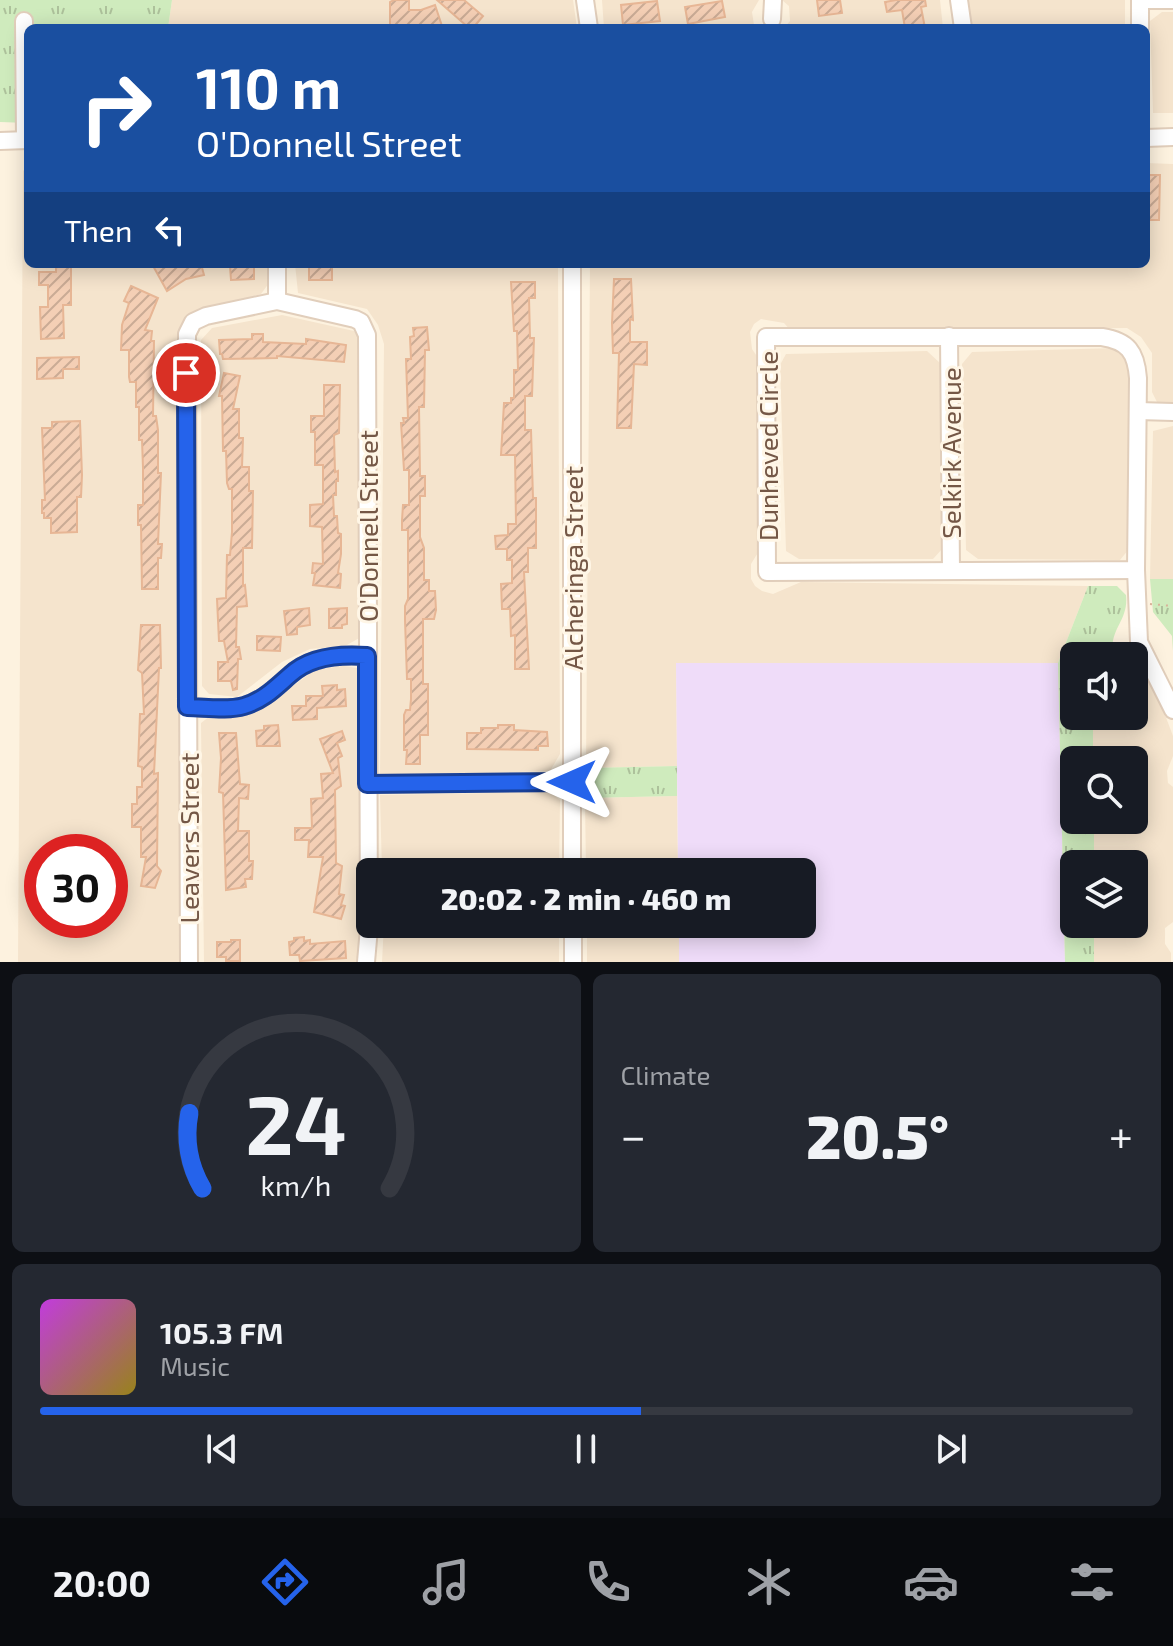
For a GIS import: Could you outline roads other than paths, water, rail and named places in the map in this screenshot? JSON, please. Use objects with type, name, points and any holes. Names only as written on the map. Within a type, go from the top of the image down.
[{"type":"street","points":[[585,0],[588,24]]},
{"type":"street","points":[[772,19],[773,0]]},
{"type":"street","points":[[959,0],[962,24]]},
{"type":"street","points":[[1140,24],[1140,0],[1173,0]]},
{"type":"street","points":[[1150,138],[1173,137]]},
{"type":"street","points":[[0,141],[24,140]]},
{"type":"street","points":[[277,268],[277,301]]},
{"type":"street","name":"Alcheringa Street","points":[[572,268],[572,858]]},
{"type":"street","name":"O'Donnell Street","points":[[277,301],[355,319],[361,322],[367,335],[369,928],[366,962]]},
{"type":"street","name":"Leavers Street","points":[[189,962],[187,334],[193,322],[206,316],[277,301]]},
{"type":"street","name":"Dunheved Circle","points":[[949,336],[1102,337],[1124,343],[1135,356],[1138,411],[1136,570],[767,572],[766,337],[949,336]]},
{"type":"street","name":"Selkirk Avenue","points":[[949,336],[951,570]]},
{"type":"street","points":[[1138,411],[1173,412]]},
{"type":"street","points":[[1136,570],[1139,642],[1173,710]]},
{"type":"street","points":[[187,707],[242,707],[272,693],[292,672],[312,661],[344,654],[367,656]]},
{"type":"street","points":[[367,784],[572,782]]},
{"type":"street","points":[[573,938],[573,962]]}]
